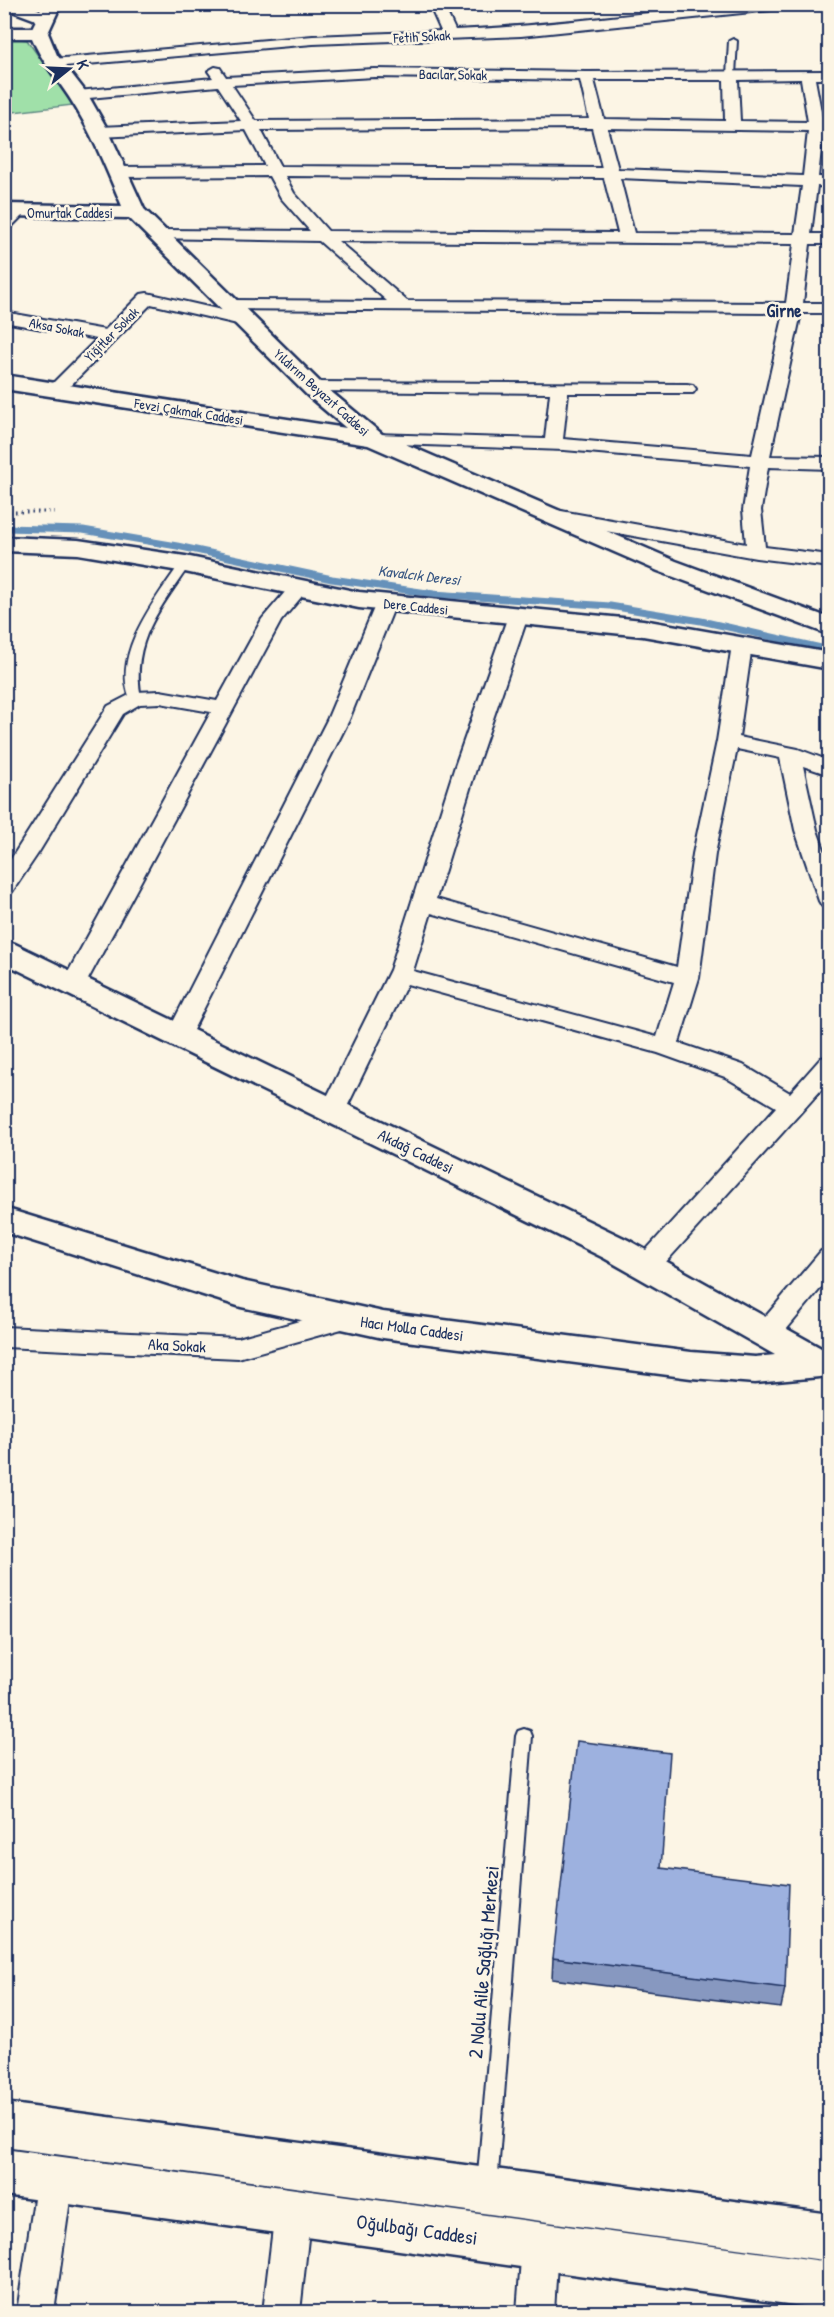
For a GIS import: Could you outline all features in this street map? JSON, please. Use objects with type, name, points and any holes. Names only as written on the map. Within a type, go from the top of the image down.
[{"type":"street","points":[[9,4],[47,18]]},
{"type":"street","points":[[436,4],[450,35]]},
{"type":"street","name":"Fetih Sokak","points":[[53,63],[313,40],[520,32],[710,9],[790,4]]},
{"type":"street","points":[[4,33],[47,18]]},
{"type":"street","name":"Yıldırım Beyazıt Caddesi","points":[[47,18],[53,63],[78,95],[99,132],[135,212],[312,387],[374,439],[710,583],[827,629]]},
{"type":"street","points":[[198,49],[224,82],[251,125],[287,195],[324,237],[402,305]]},
{"type":"street","name":"Bacılar Sokak","points":[[78,95],[272,77],[374,73],[586,76],[830,75]]},
{"type":"street","points":[[731,75],[733,125]]},
{"type":"street","points":[[756,552],[752,510],[760,461],[794,307],[810,181],[823,127],[807,75]]},
{"type":"street","points":[[586,76],[596,123],[628,238]]},
{"type":"street","points":[[99,132],[251,125],[596,123],[823,127]]},
{"type":"street","points":[[117,172],[610,173],[830,182]]},
{"type":"street","name":"Omurtak Caddesi","points":[[9,216],[135,212]]},
{"type":"street","points":[[159,235],[830,239]]},
{"type":"street","name":"Yiğitler Sokak","points":[[55,391],[147,298],[246,321]]},
{"type":"street","points":[[230,306],[830,308]]},
{"type":"street","name":"Aksa Sokak","points":[[4,317],[109,336]]},
{"type":"street","name":"Fevzi Çakmak Caddesi","points":[[4,382],[374,439]]},
{"type":"street","points":[[312,387],[687,389]]},
{"type":"street","points":[[553,445],[560,387]]},
{"type":"street","points":[[374,439],[553,445],[760,461],[830,463]]},
{"type":"street","points":[[550,515],[756,552],[830,561]]},
{"type":"street","name":"Dere Caddesi","points":[[4,544],[78,547],[185,564],[298,589],[386,603],[643,628],[830,661]]},
{"type":"street","points":[[73,985],[272,619],[298,589]]},
{"type":"street","points":[[178,1036],[339,720],[386,603]]},
{"type":"street","points":[[333,1111],[400,975],[466,766],[518,616]]},
{"type":"street","points":[[666,1047],[687,978],[704,854],[728,741],[741,645]]},
{"type":"street","points":[[4,886],[34,842],[115,710],[135,698],[160,697],[224,708]]},
{"type":"street","points":[[728,741],[790,754],[830,769]]},
{"type":"street","points":[[790,754],[806,830],[830,901]]},
{"type":"street","points":[[423,903],[687,978]]},
{"type":"street","name":"Akdağ Caddesi","points":[[4,951],[616,1249],[825,1366]]},
{"type":"street","points":[[400,975],[666,1047],[734,1071],[791,1105]]},
{"type":"street","points":[[646,1267],[830,1064]]},
{"type":"street","name":"Hacı Molla Caddesi","points":[[4,1220],[241,1293],[383,1325],[691,1365],[755,1370],[825,1366]]},
{"type":"street","points":[[766,1335],[830,1258]]},
{"type":"street","name":"Aka Sokak","points":[[4,1337],[238,1348],[346,1318]]},
{"type":"street","points":[[4,2125],[830,2238]]},
{"type":"street","name":"Oğulbağı Caddesi","points":[[4,2172],[830,2286]]},
{"type":"street","points":[[35,2313],[55,2179]]},
{"type":"street","points":[[281,2313],[293,2211]]},
{"type":"street","points":[[535,2313],[540,2246]]},
{"type":"lane","points":[[731,75],[733,41]]},
{"type":"lane","points":[[135,698],[132,684],[135,650],[158,606],[185,564]]},
{"type":"lane","name":"2 Nolu Aile Sağlığı Merkezi","points":[[486,2191],[524,1736]]},
{"type":"path","points":[[4,512],[56,512]]},
{"type":"green space","points":[[4,37],[27,40],[73,105],[5,113]]},
{"type":"building","points":[[577,1741],[670,1753],[661,1868],[789,1884],[785,1988],[553,1958]]},
{"type":"waterway","name":"Kavalcık Deresi","points":[[4,528],[83,530],[177,546],[332,579],[434,594],[610,606],[701,621],[830,650]]},
{"type":"district","name":"Girne","points":[[784,310]]}]
